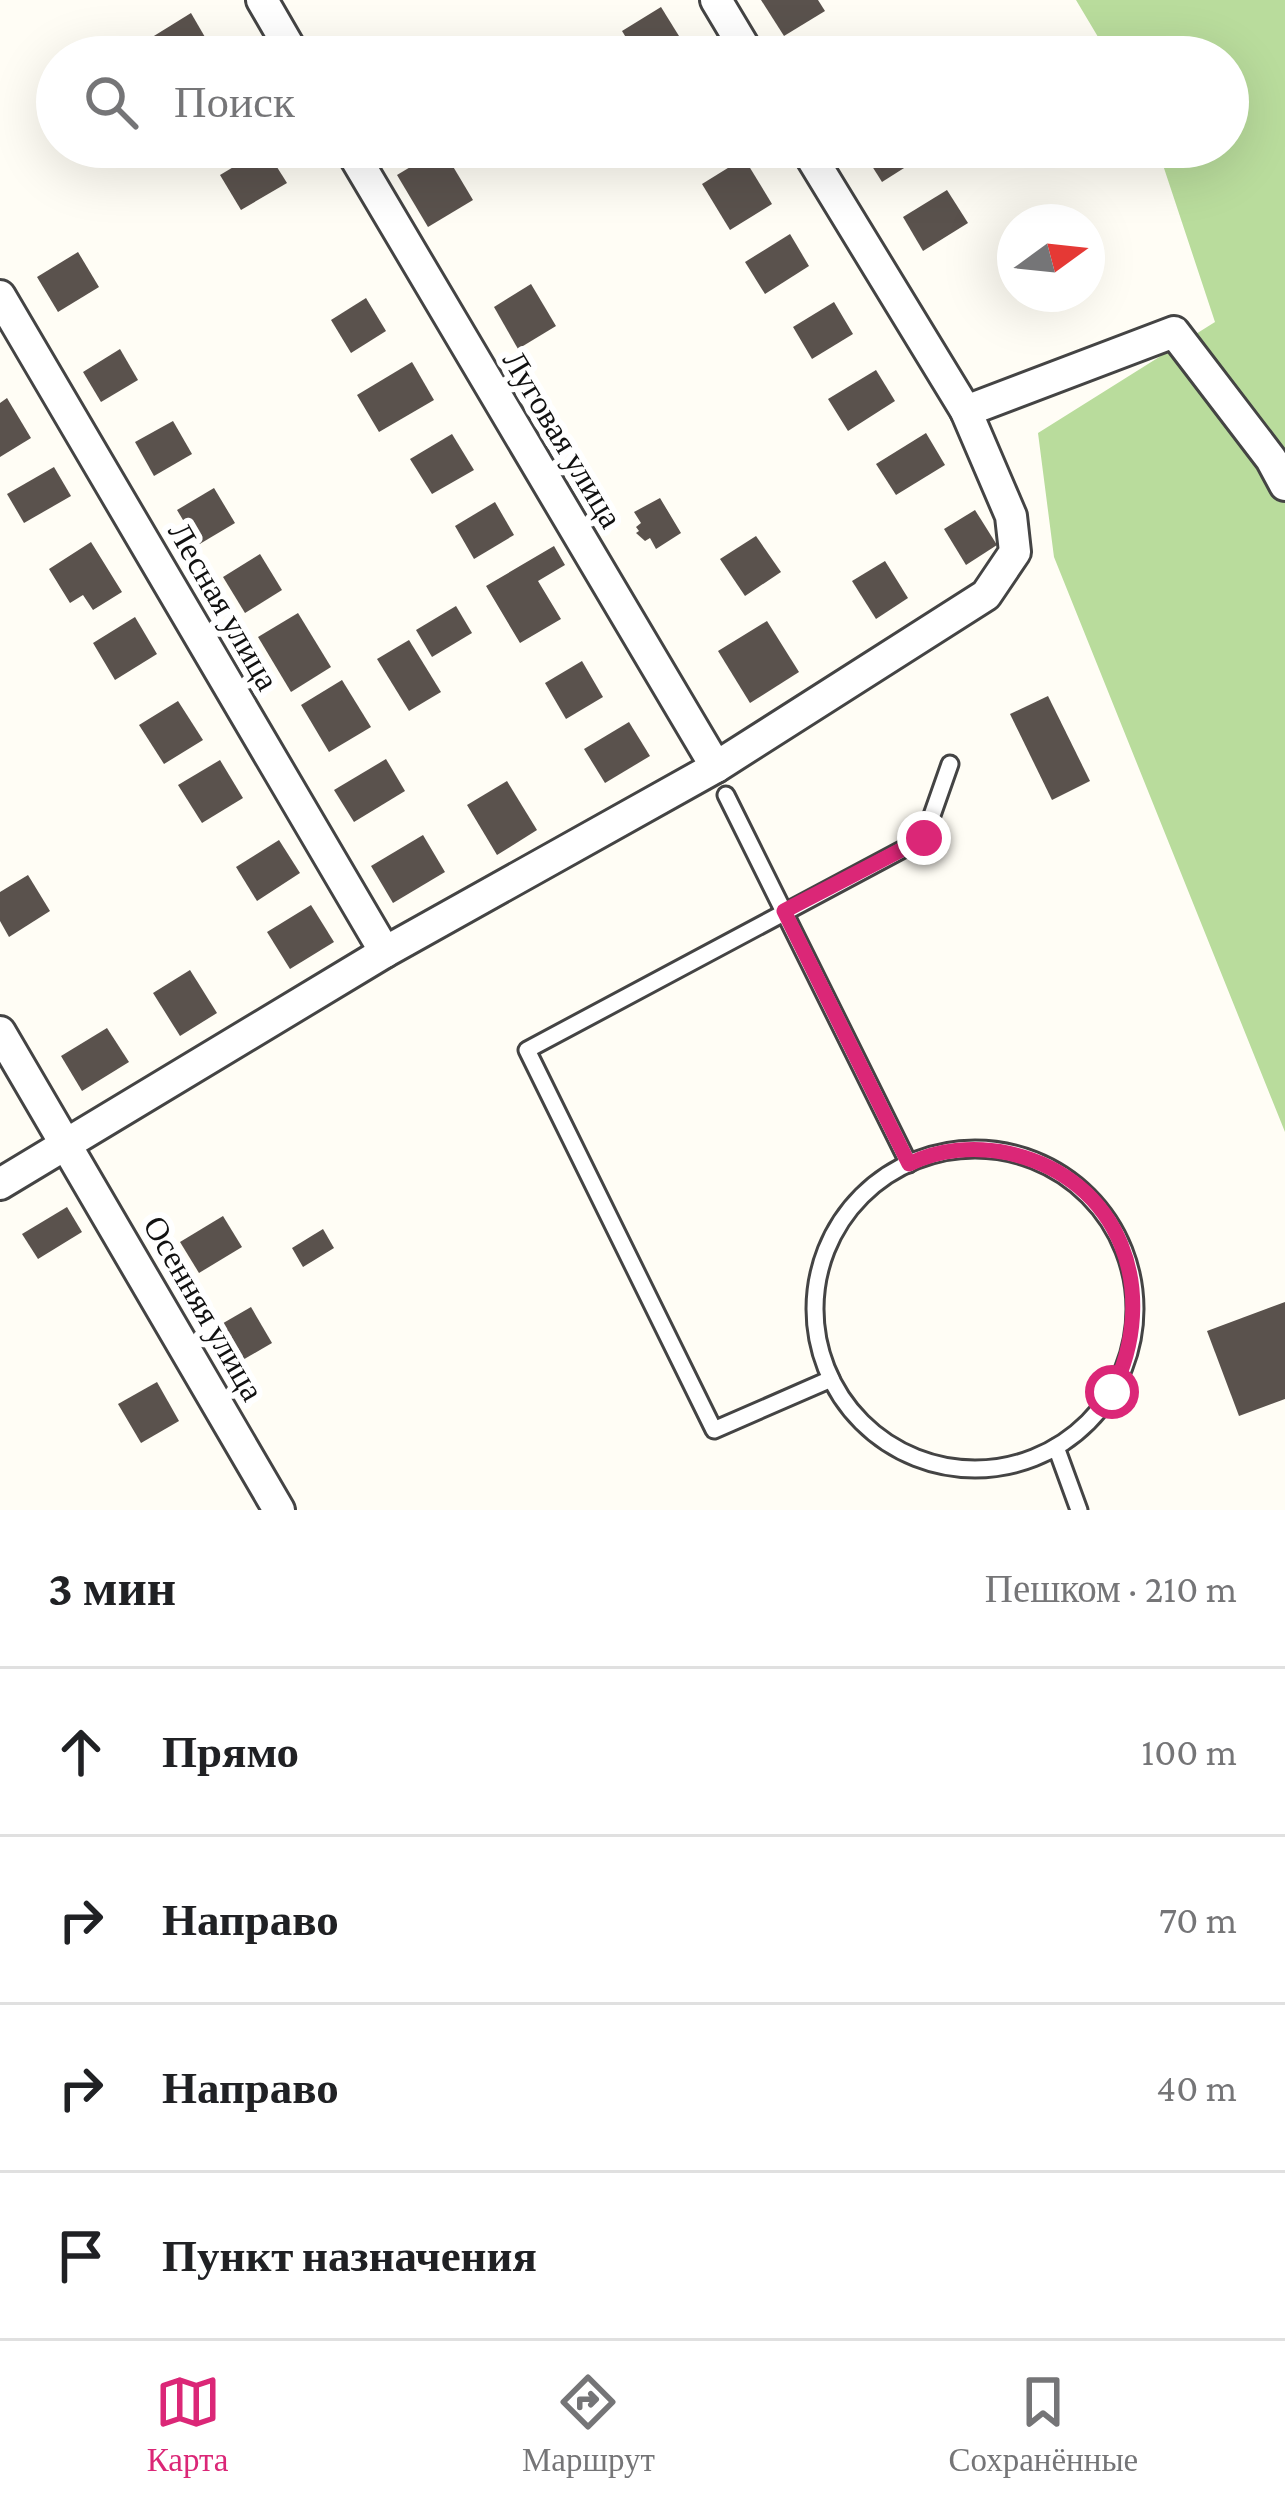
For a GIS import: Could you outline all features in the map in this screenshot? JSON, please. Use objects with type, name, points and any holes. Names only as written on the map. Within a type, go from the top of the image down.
[{"type":"street","points":[[262,0],[283,36]]},
{"type":"street","points":[[716,0],[737,36]]},
{"type":"street","name":"Луговая улица","points":[[361,168],[721,781]]},
{"type":"street","points":[[0,1184],[386,952],[721,781],[986,596],[1015,552],[1011,516],[966,411],[818,168]]},
{"type":"street","name":"Лесная улица","points":[[0,296],[386,952]]},
{"type":"street","points":[[966,411],[1174,332],[1271,459],[1285,485]]},
{"type":"street","name":"Осенняя улица","points":[[0,1032],[279,1510]]},
{"type":"lane","points":[[831,1378],[714,1430],[527,1050],[924,838],[950,764]]},
{"type":"lane","points":[[721,781],[909,1164]]},
{"type":"lane","points":[[969,1149],[1022,1156],[1046,1166],[1089,1196],[1119,1239],[1134,1290],[1128,1355],[1097,1413],[1057,1447],[1020,1462],[981,1469],[929,1462],[882,1439],[853,1412],[831,1378],[819,1341],[816,1302],[827,1250],[854,1205],[872,1186],[909,1164],[969,1149]]},
{"type":"lane","points":[[1057,1447],[1079,1510]]},
{"type":"green space","points":[[1076,0],[1285,0],[1285,1132],[1054,557],[1038,433],[1215,322],[1164,168],[1249,168],[1249,36],[1097,36]]},
{"type":"building","points":[[761,0],[818,0],[825,11],[784,36]]},
{"type":"building","points":[[661,7],[679,36],[625,36],[622,31]]},
{"type":"building","points":[[191,13],[204,36],[154,36]]},
{"type":"building","points":[[232,168],[278,168],[287,183],[241,210],[220,175]]},
{"type":"building","points":[[409,168],[454,168],[473,200],[428,227],[397,175]]},
{"type":"building","points":[[728,168],[750,168],[772,204],[730,230],[702,184]]},
{"type":"building","points":[[873,168],[904,168],[882,182]]},
{"type":"building","points":[[947,190],[968,223],[923,251],[903,217]]},
{"type":"building","points":[[790,234],[809,266],[765,294],[745,262]]},
{"type":"building","points":[[78,252],[99,287],[58,312],[37,277]]},
{"type":"building","points":[[531,284],[556,326],[518,349],[494,307]]},
{"type":"building","points":[[366,298],[386,331],[351,353],[331,320]]},
{"type":"building","points":[[834,302],[853,334],[812,359],[793,327]]},
{"type":"building","points":[[120,349],[138,380],[101,402],[83,372]]},
{"type":"building","points":[[412,362],[434,400],[379,432],[357,395]]},
{"type":"building","points":[[876,370],[895,401],[848,431],[828,399]]},
{"type":"building","points":[[7,398],[31,438],[0,457],[0,403]]},
{"type":"building","points":[[173,421],[192,454],[154,476],[135,442]]},
{"type":"building","points":[[926,433],[945,465],[896,495],[876,464]]},
{"type":"building","points":[[452,434],[474,470],[432,494],[410,459]]},
{"type":"building","points":[[54,467],[71,496],[24,523],[7,494]]},
{"type":"building","points":[[214,488],[235,523],[198,545],[177,510]]},
{"type":"building","points":[[660,498],[681,533],[656,549],[650,538],[645,541],[636,533],[641,523],[634,512]]},
{"type":"building","points":[[495,502],[514,535],[474,559],[455,526]]},
{"type":"building","points":[[975,510],[997,545],[966,565],[944,529]]},
{"type":"building","points":[[756,536],[781,572],[745,596],[720,559]]},
{"type":"building","points":[[91,542],[122,592],[93,610],[83,595],[70,603],[49,569]]},
{"type":"building","points":[[554,546],[565,565],[538,581],[561,619],[520,643],[486,586]]},
{"type":"building","points":[[260,554],[282,590],[245,613],[223,577]]},
{"type":"building","points":[[885,561],[908,598],[876,619],[852,581]]},
{"type":"building","points":[[456,606],[472,633],[432,657],[416,630]]},
{"type":"building","points":[[298,613],[331,667],[291,692],[258,637]]},
{"type":"building","points":[[135,617],[157,654],[115,680],[93,643]]},
{"type":"building","points":[[767,621],[799,672],[750,703],[718,651]]},
{"type":"building","points":[[409,640],[441,692],[409,711],[377,659]]},
{"type":"building","points":[[582,661],[603,697],[566,719],[545,683]]},
{"type":"building","points":[[342,680],[371,727],[329,752],[301,705]]},
{"type":"building","points":[[1048,696],[1090,781],[1052,800],[1010,714]]},
{"type":"building","points":[[178,701],[203,740],[164,764],[139,725]]},
{"type":"building","points":[[629,722],[650,756],[605,783],[584,749]]},
{"type":"building","points":[[386,759],[405,791],[354,822],[334,790]]},
{"type":"building","points":[[220,760],[243,798],[202,823],[178,785]]},
{"type":"building","points":[[507,781],[537,830],[497,855],[467,805]]},
{"type":"building","points":[[423,835],[445,872],[393,903],[371,866]]},
{"type":"building","points":[[279,840],[300,873],[257,901],[236,867]]},
{"type":"building","points":[[28,875],[50,911],[9,937],[0,921],[0,892]]},
{"type":"building","points":[[311,905],[334,942],[290,969],[267,932]]},
{"type":"building","points":[[190,970],[217,1013],[180,1036],[153,993]]},
{"type":"building","points":[[107,1028],[129,1062],[82,1091],[61,1056]]},
{"type":"building","points":[[67,1207],[82,1232],[38,1259],[22,1234]]},
{"type":"building","points":[[223,1216],[242,1247],[199,1273],[180,1242]]},
{"type":"building","points":[[323,1229],[334,1248],[303,1267],[292,1248]]},
{"type":"building","points":[[1285,1302],[1285,1399],[1239,1416],[1207,1331]]},
{"type":"building","points":[[251,1307],[272,1343],[234,1365],[213,1329]]},
{"type":"building","points":[[157,1382],[179,1421],[141,1443],[118,1404]]},
{"type":"route","points":[[924,838],[784,911],[909,1164],[969,1149],[1022,1156],[1069,1179],[1106,1217],[1129,1264],[1135,1316],[1132,1342],[1112,1392]]}]
